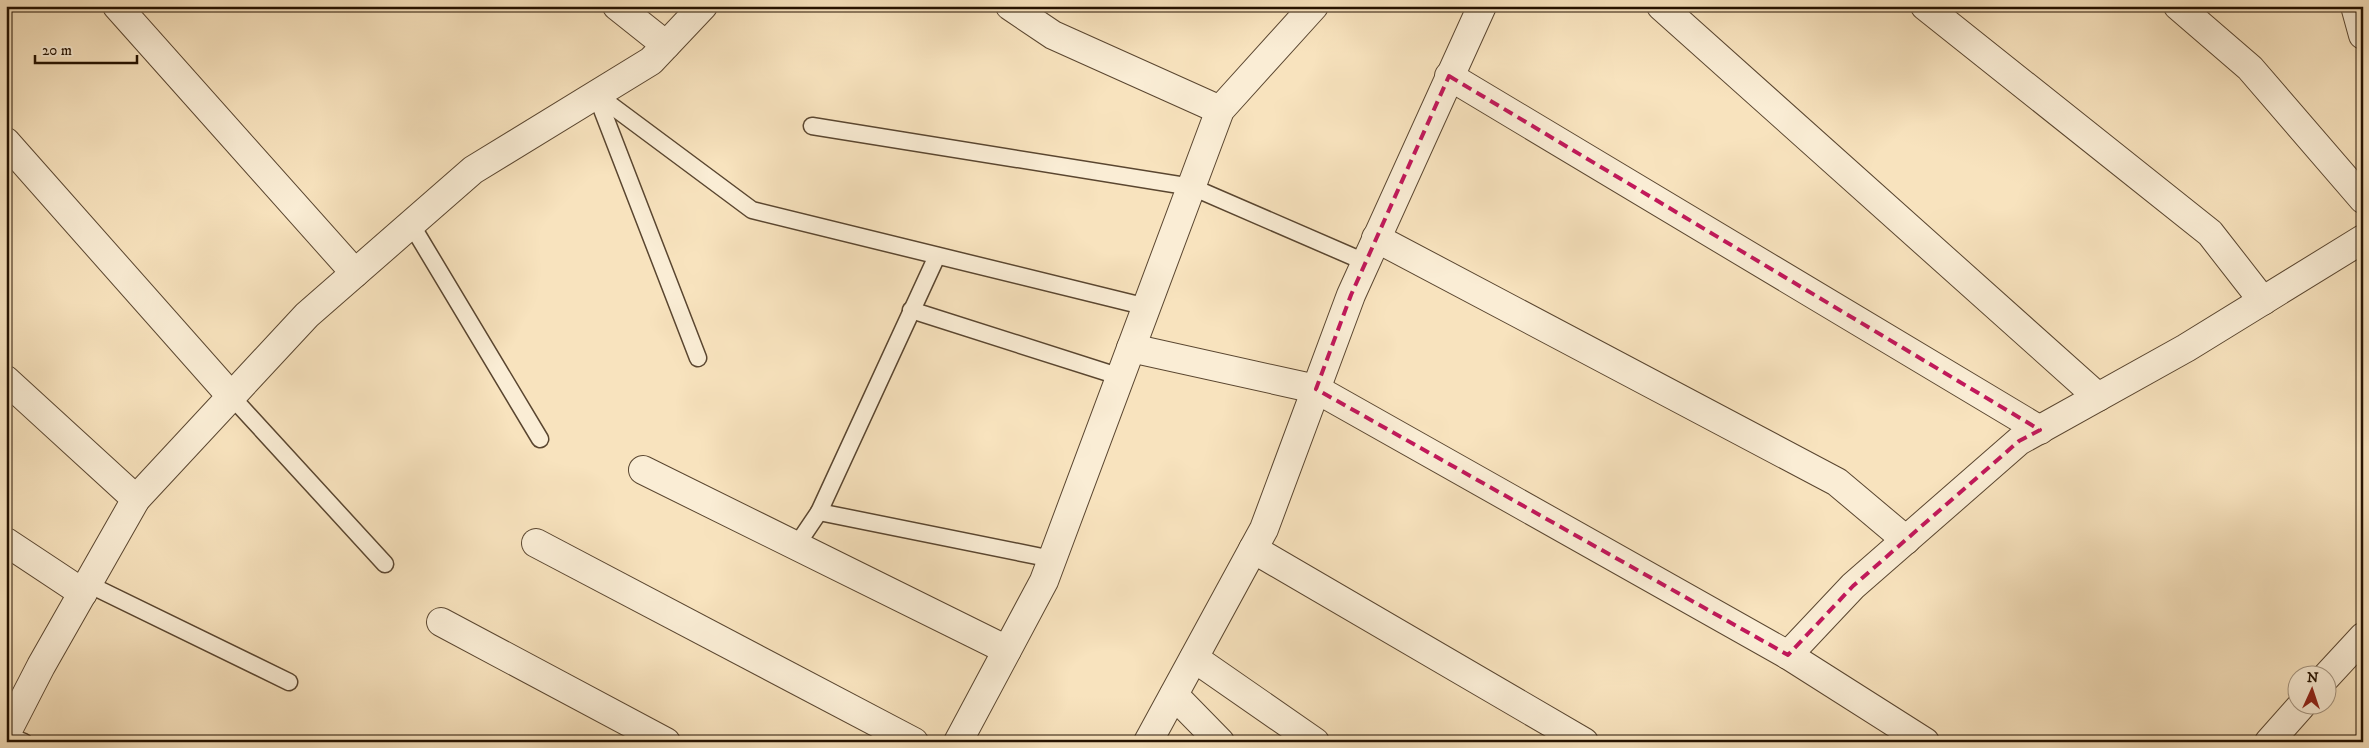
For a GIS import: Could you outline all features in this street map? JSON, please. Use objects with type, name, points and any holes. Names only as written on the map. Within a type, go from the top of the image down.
[{"type":"street","points":[[118,6],[355,273]]},
{"type":"street","points":[[617,6],[666,45]]},
{"type":"street","points":[[6,735],[85,588],[136,499],[307,315],[473,170],[651,61],[703,6]]},
{"type":"street","points":[[1010,6],[1053,35],[1220,110]]},
{"type":"street","points":[[958,742],[1044,581],[1220,110],[1314,6]]},
{"type":"street","points":[[1148,742],[1264,529],[1316,389],[1371,250],[1482,6]]},
{"type":"street","points":[[1661,6],[2098,397]]},
{"type":"street","points":[[1925,6],[2210,233],[2263,301]]},
{"type":"street","points":[[2178,6],[2250,68],[2363,199]]},
{"type":"street","points":[[2355,6],[2363,35]]},
{"type":"street","points":[[1449,76],[2040,430]]},
{"type":"street","points":[[6,142],[230,396]]},
{"type":"street","points":[[1788,655],[1853,586],[2019,441],[2186,348],[2363,239]]},
{"type":"street","points":[[1371,250],[1836,482],[1906,540]]},
{"type":"street","points":[[1132,348],[1316,389],[1788,655],[1925,742]]},
{"type":"street","points":[[6,380],[136,499]]},
{"type":"street","points":[[643,470],[1007,650]]},
{"type":"street","points":[[6,542],[85,588]]},
{"type":"street","points":[[536,544],[914,742]]},
{"type":"street","points":[[1253,549],[1584,742]]},
{"type":"street","points":[[441,622],[666,742]]},
{"type":"street","points":[[2336,666],[2363,637]]},
{"type":"street","points":[[1194,658],[1315,742]]},
{"type":"street","points":[[1174,695],[1220,742]]},
{"type":"street","points":[[2274,740],[2293,716]]},
{"type":"lane","points":[[596,94],[752,210],[1146,308]]},
{"type":"lane","points":[[596,94],[698,358]]},
{"type":"lane","points":[[812,126],[1192,187],[1371,250]]},
{"type":"lane","points":[[411,224],[540,439]]},
{"type":"lane","points":[[796,546],[819,512],[936,256]]},
{"type":"lane","points":[[911,310],[1121,377]]},
{"type":"lane","points":[[230,396],[385,564]]},
{"type":"lane","points":[[819,512],[1052,559]]},
{"type":"lane","points":[[85,588],[289,682]]},
{"type":"lane","points":[[6,735],[24,742]]},
{"type":"highlighted area","points":[[1449,76],[2040,430],[2019,441],[1853,586],[1788,655],[1316,389],[1351,295]]}]
